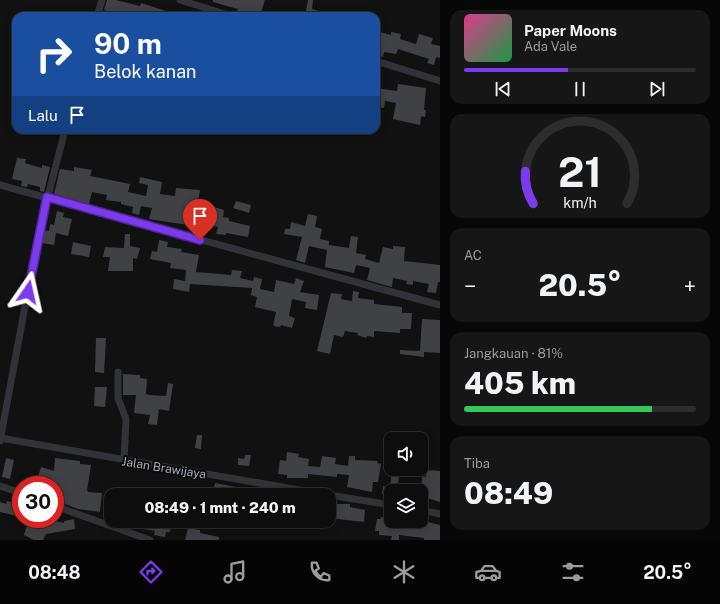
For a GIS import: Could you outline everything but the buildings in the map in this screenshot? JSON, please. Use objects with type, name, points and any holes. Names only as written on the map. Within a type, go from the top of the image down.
[{"type":"street","points":[[98,12],[102,0]]},
{"type":"street","points":[[180,0],[218,12]]},
{"type":"street","points":[[380,62],[440,82]]},
{"type":"street","points":[[0,440],[47,197],[64,134]]},
{"type":"street","points":[[0,185],[440,305]]},
{"type":"street","points":[[118,372],[118,398],[126,419],[124,461]]},
{"type":"street","name":"Jalan Brawijaya","points":[[0,440],[286,488]]},
{"type":"street","points":[[0,486],[12,490]]},
{"type":"street","name":"Jalan Brawijaya","points":[[336,496],[384,504]]},
{"type":"street","points":[[64,509],[140,538],[150,540]]},
{"type":"street","points":[[428,511],[440,514]]},
{"type":"route","points":[[28,292],[47,197],[200,240]]}]
